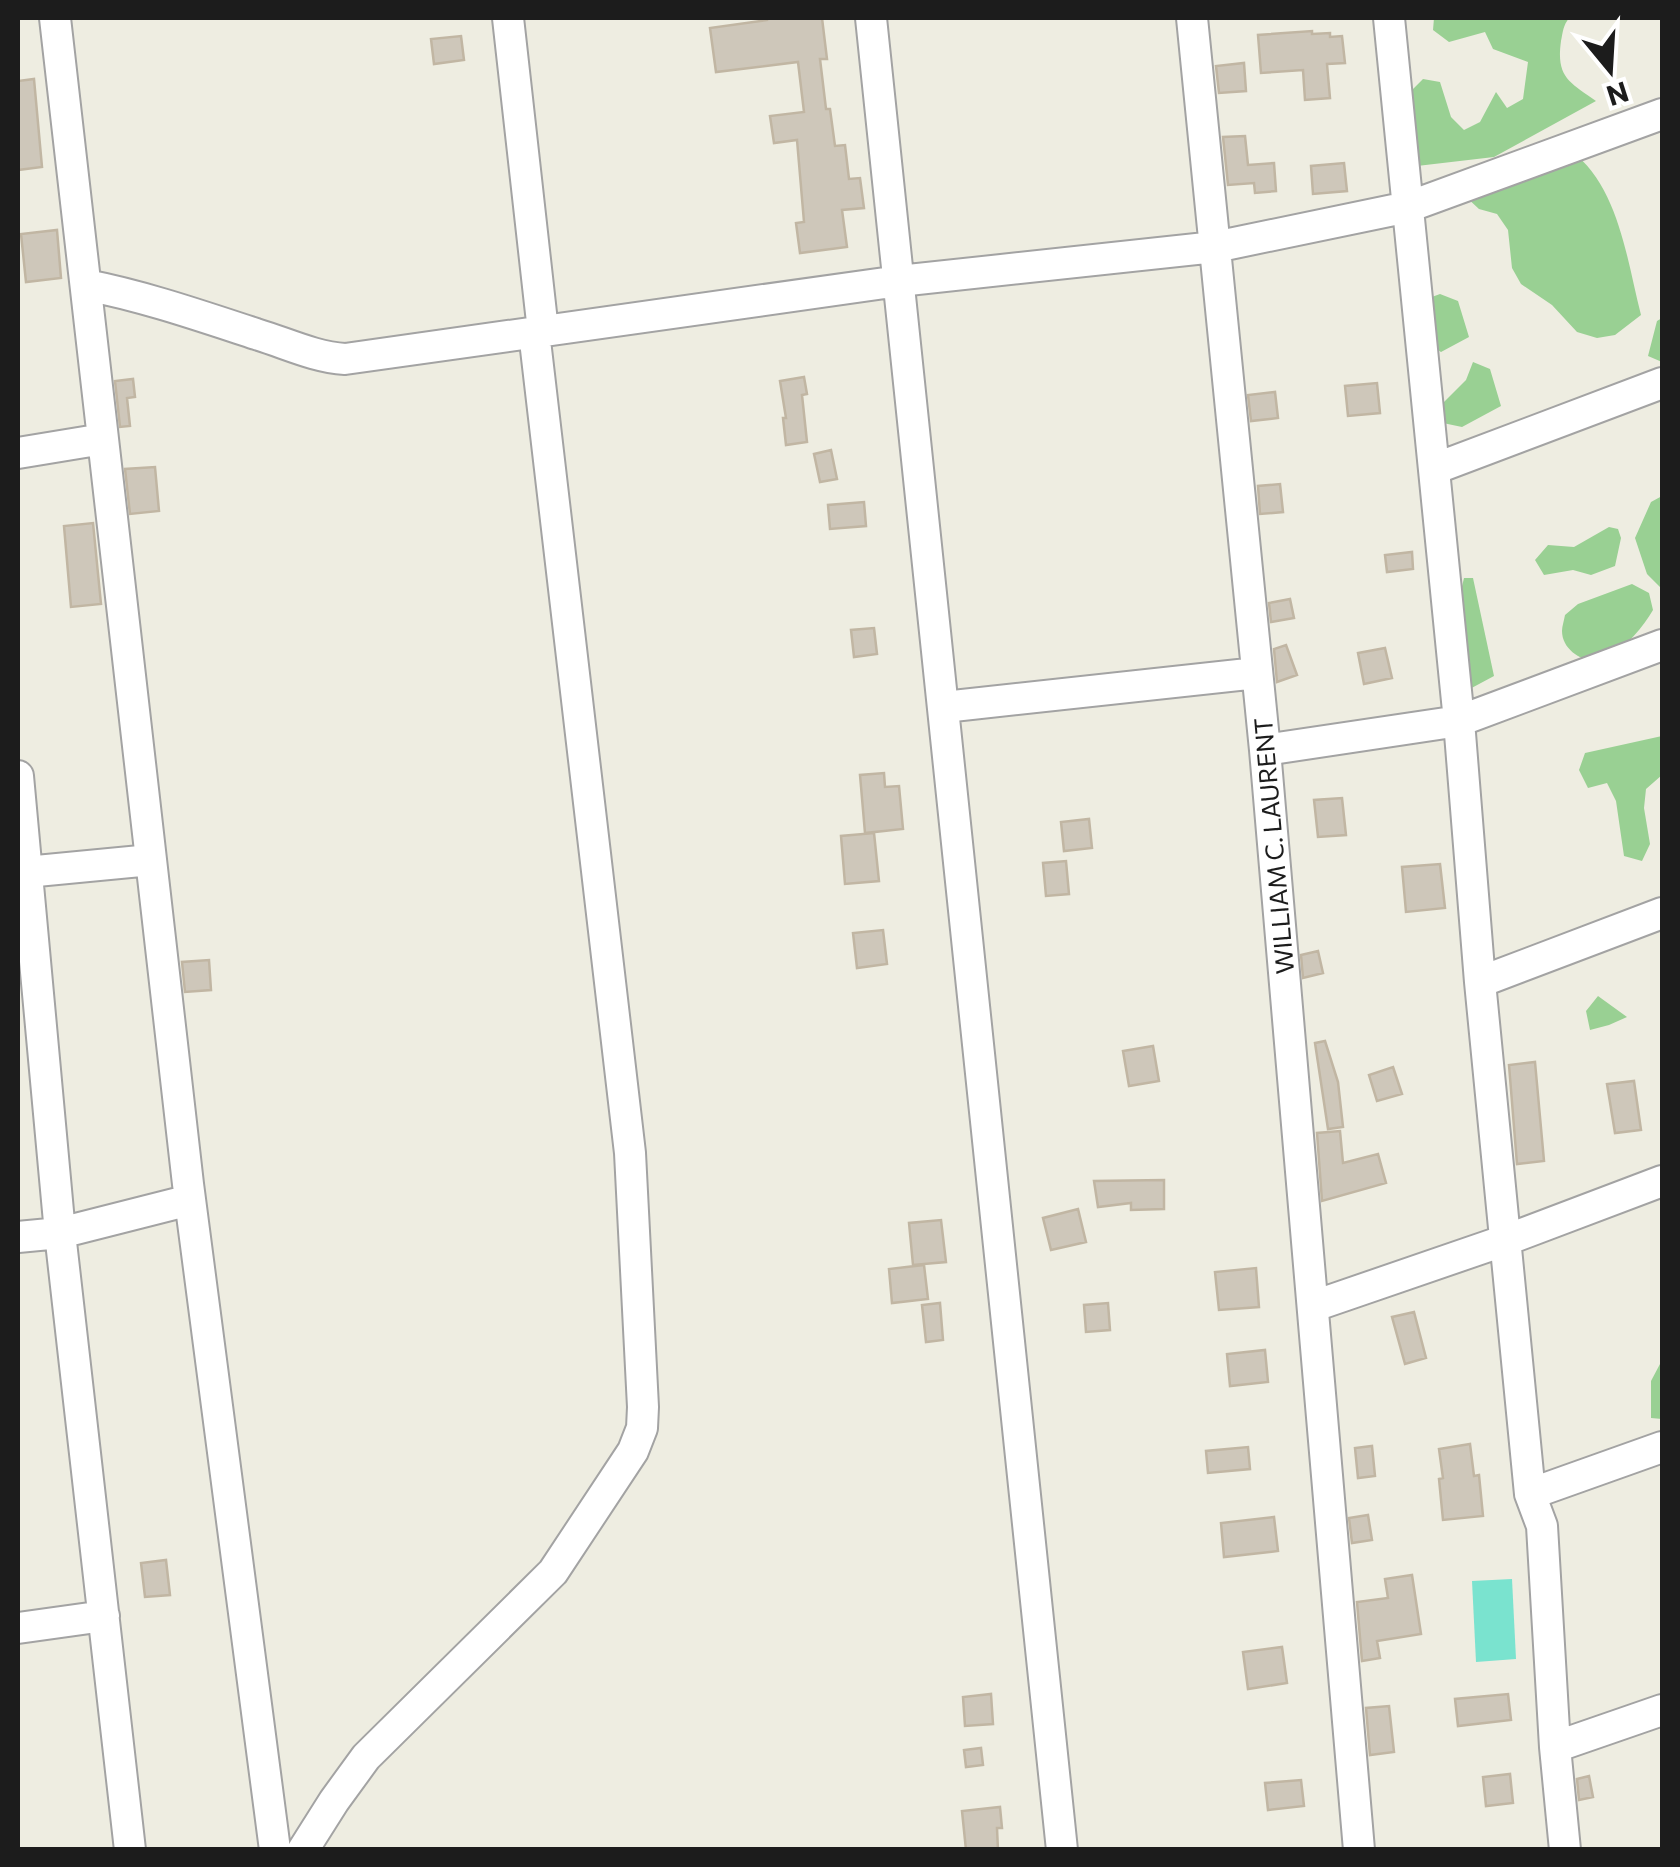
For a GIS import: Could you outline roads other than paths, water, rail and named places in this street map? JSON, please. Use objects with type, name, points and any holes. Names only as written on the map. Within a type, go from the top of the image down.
[{"type":"street","points":[[55,18],[190,1200],[275,1850]]},
{"type":"street","points":[[303,1850],[366,1757],[553,1572],[633,1451],[642,1428],[630,1153],[538,331],[508,18]]},
{"type":"street","points":[[871,18],[1062,1850]]},
{"type":"street","name":"WILLIAM C. LAURENT","points":[[1192,18],[1265,750],[1360,1850]]},
{"type":"street","points":[[1388,18],[1459,720],[1480,982],[1530,1494],[1542,1526],[1565,1850]]},
{"type":"street","points":[[86,285],[326,358],[345,359],[900,281],[1215,247],[1408,208],[1662,114]]},
{"type":"street","points":[[1434,469],[1662,383]]},
{"type":"street","points":[[18,452],[103,438]]},
{"type":"street","points":[[1265,750],[1459,720],[1662,644]]},
{"type":"street","points":[[944,707],[1257,674]]},
{"type":"street","points":[[18,776],[60,1233],[130,1850]]},
{"type":"street","points":[[26,872],[151,860]]},
{"type":"street","points":[[1480,982],[1662,913]]},
{"type":"street","points":[[1314,1306],[1662,1181]]},
{"type":"street","points":[[18,1237],[60,1233],[190,1200]]},
{"type":"street","points":[[1530,1494],[1662,1447]]},
{"type":"street","points":[[18,1628],[104,1616]]},
{"type":"street","points":[[1555,1747],[1662,1710]]}]
